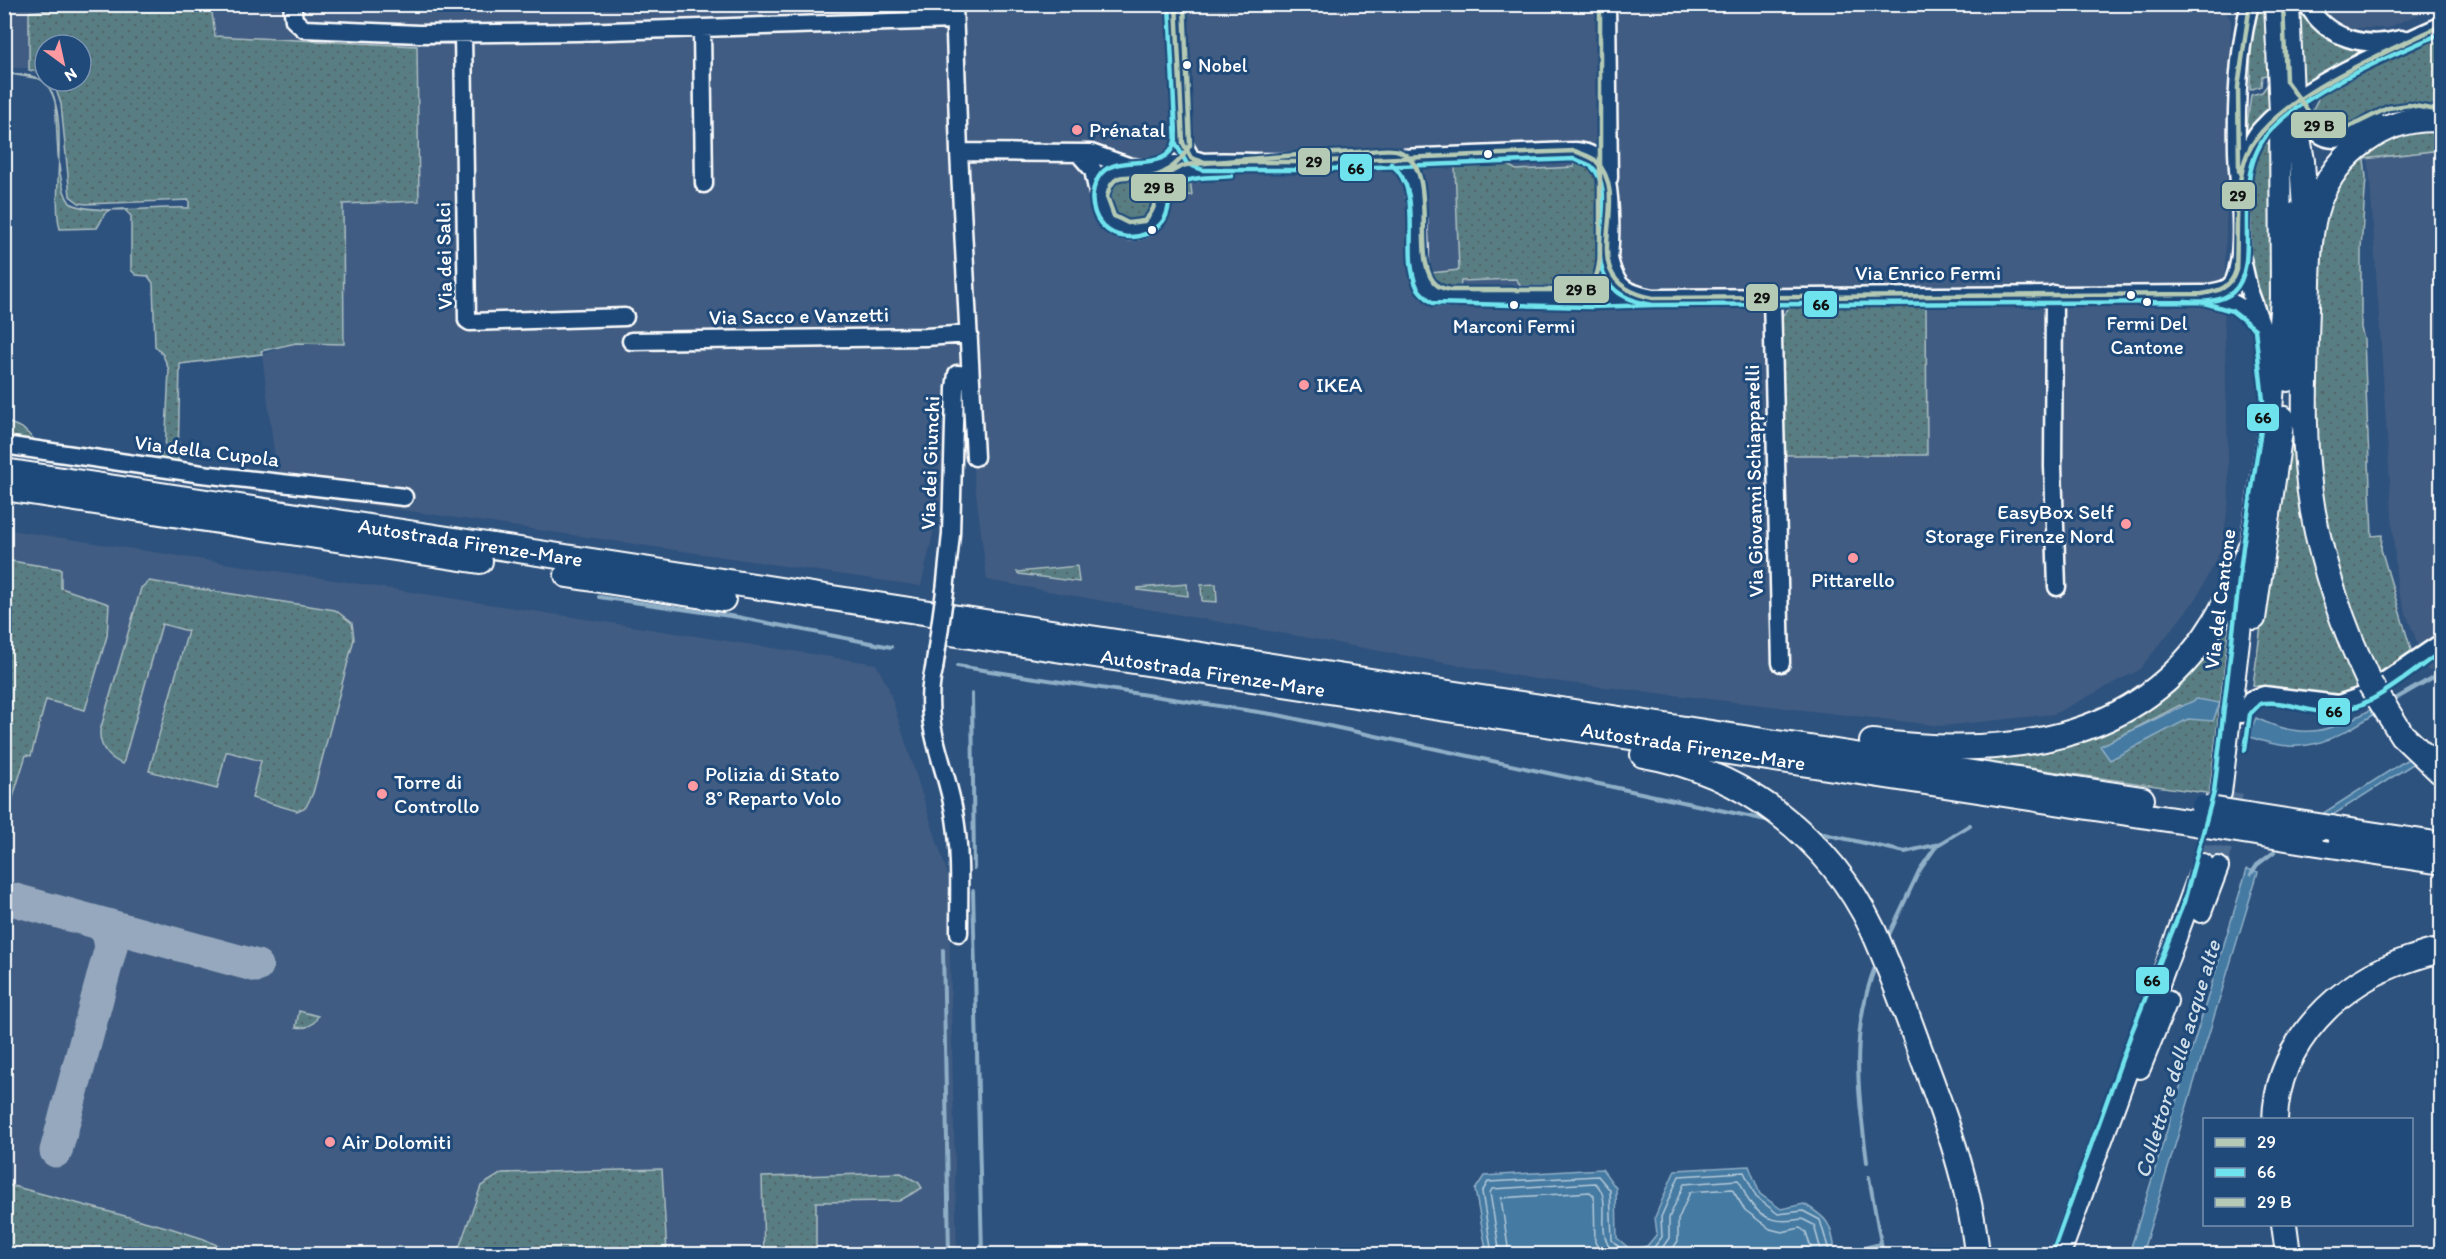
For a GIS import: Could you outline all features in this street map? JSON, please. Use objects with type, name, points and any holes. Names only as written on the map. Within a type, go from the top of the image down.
[{"type":"highway","points":[[2289,109],[2301,161],[2309,264],[2304,391],[2306,457],[2313,511],[2333,593],[2372,688],[2402,735],[2442,773]]},
{"type":"highway","points":[[2309,264],[2319,202],[2332,175],[2346,158],[2364,142],[2385,130],[2416,121],[2442,120]]},
{"type":"highway","name":"Autostrada Firenze-Mare","points":[[4,471],[942,624],[1351,696],[2214,804],[2311,842],[2442,862]]},
{"type":"highway","name":"Autostrada Firenze-Mare","points":[[4,488],[942,624],[2214,804],[2331,828],[2442,845]]},
{"type":"highway","points":[[1653,724],[1946,748],[2002,747],[2076,732],[2129,708],[2168,678],[2213,625],[2250,548]]},
{"type":"highway","points":[[1351,696],[1420,712],[1674,762],[1738,787],[1770,807],[1808,838],[1827,859],[1857,902],[1893,979],[1956,1152],[1971,1210],[1977,1254]]},
{"type":"highway","points":[[2275,1118],[2282,1078],[2297,1047],[2317,1016],[2350,987],[2391,965],[2442,951]]},
{"type":"highway","points":[[2284,1226],[2288,1254]]},
{"type":"main road","name":"Via del Cantone","points":[[2214,804],[2242,714],[2291,351],[2296,255],[2289,109],[2279,84],[2275,4]]},
{"type":"main road","name":"Via del Cantone","points":[[2214,804],[2271,411],[2281,298],[2289,109],[2289,4]]},
{"type":"main road","points":[[2060,1254],[2211,865],[2076,1238],[2074,1254]]},
{"type":"street","points":[[292,4],[294,20],[304,29],[463,33],[702,29],[954,12],[958,152],[975,457]]},
{"type":"street","points":[[1176,4],[1183,142],[1191,158],[1203,162]]},
{"type":"street","points":[[1581,298],[1594,293],[1603,285],[1608,254],[1607,4]]},
{"type":"street","name":"Via del Cantone","points":[[2202,294],[2231,285],[2236,270],[2239,242],[2240,179],[2237,151],[2241,57],[2250,4]]},
{"type":"street","points":[[2307,4],[2327,29],[2360,42],[2396,40],[2436,27]]},
{"type":"street","points":[[2436,27],[2338,76],[2289,109],[2315,133],[2330,140],[2343,138],[2391,116],[2410,112],[2442,120]]},
{"type":"street","points":[[702,29],[704,184]]},
{"type":"street","name":"Via dei Salci","points":[[463,33],[467,320],[470,322],[625,317]]},
{"type":"street","name":"Via del Cantone","points":[[2240,179],[2255,138],[2289,109]]},
{"type":"street","points":[[1100,204],[1101,192],[1108,178],[1120,169],[1203,162],[1300,162],[1575,150],[1598,144],[1604,136],[1608,120]]},
{"type":"street","points":[[1145,168],[1173,157],[1183,142]]},
{"type":"street","points":[[1575,150],[1598,159],[1608,184]]},
{"type":"street","points":[[958,152],[1040,151],[1096,154],[1145,168],[1157,180],[1163,195]]},
{"type":"street","points":[[1079,154],[1090,164],[1095,175],[1100,204],[1111,223],[1133,231],[1149,226],[1157,218],[1163,205],[1167,183],[1182,174],[1300,162]]},
{"type":"street","points":[[1414,189],[1420,168],[1441,156]]},
{"type":"street","points":[[1396,158],[1406,166],[1414,189],[1420,273],[1424,285],[1433,294],[1449,298],[1653,298]]},
{"type":"street","name":"Via del Cantone","points":[[2239,242],[2246,279],[2262,326],[2271,411]]},
{"type":"street","name":"Via Enrico Fermi","points":[[1608,254],[1615,278],[1623,289],[1653,298],[2202,294],[2219,297],[2242,306],[2262,326]]},
{"type":"street","points":[[2054,294],[2053,466],[2057,587]]},
{"type":"street","name":"Via Giovanni Schiapparelli","points":[[1772,297],[1781,663]]},
{"type":"street","name":"Via Sacco e Vanzetti","points":[[631,341],[926,337],[969,334]]},
{"type":"street","name":"Via dei Giunchi","points":[[959,933],[955,817],[930,720],[928,693],[934,669],[951,534],[955,388],[957,374],[970,375]]},
{"type":"street","name":"Via della Cupola","points":[[4,445],[202,474],[404,496]]},
{"type":"street","points":[[2242,714],[2252,699],[2264,695],[2338,705],[2372,688],[2442,642]]},
{"type":"shaded area","points":[[4,5],[64,5],[33,7],[30,68],[5,68]]},
{"type":"shaded area","points":[[211,5],[2222,5],[2231,21],[2224,307],[2229,499],[2222,547],[2196,599],[2139,670],[2054,714],[1942,726],[1535,679],[987,580],[971,453],[951,455],[921,586],[279,492],[262,354],[296,343],[345,344],[343,203],[417,47],[214,36]]},
{"type":"shaded area","points":[[2321,5],[2440,5],[2387,28],[2349,28],[2323,11]]},
{"type":"shaded area","points":[[2441,145],[2442,664],[2428,671],[2397,589],[2368,150]]},
{"type":"shaded area","points":[[4,529],[876,664],[888,687],[948,876],[957,1254],[5,1254]]},
{"type":"green space","points":[[107,4],[211,5],[215,36],[417,46],[419,201],[343,204],[344,344],[296,343],[261,351],[262,354],[180,364],[178,463],[5,442],[5,421],[22,428],[39,444],[155,459],[165,452],[169,370],[163,355],[155,346],[153,283],[148,276],[136,275],[131,270],[131,216],[125,210],[189,208],[189,200],[86,204],[79,203],[70,196],[61,104],[57,93],[93,93],[93,33],[33,33],[33,71],[29,70],[29,12]]},
{"type":"green space","points":[[2256,5],[2264,5],[2267,75],[2262,76],[2261,86],[2250,90],[2251,40]]},
{"type":"green space","points":[[2296,5],[2301,5],[2373,47],[2300,85]]},
{"type":"green space","points":[[2441,32],[2441,108],[2416,103],[2400,104],[2354,126],[2322,132],[2311,113],[2320,95]]},
{"type":"green space","points":[[4,73],[21,74],[33,77]]},
{"type":"green space","points":[[2268,84],[2270,110],[2246,132],[2251,95],[2262,92]]},
{"type":"green space","points":[[55,104],[59,128],[59,162],[57,140]]},
{"type":"green space","points":[[2441,125],[2441,150],[2364,159],[2366,177],[2361,249],[2361,328],[2364,339],[2372,536],[2382,535],[2381,549],[2412,653],[2377,678],[2342,599],[2311,444],[2319,226],[2347,165],[2375,141]]},
{"type":"green space","points":[[2270,142],[2274,259],[2270,315],[2267,316],[2247,266],[2248,178],[2252,160],[2261,145]]},
{"type":"green space","points":[[1574,160],[1589,162],[1597,170],[1598,272],[1593,283],[1569,283],[1568,286],[1521,286],[1516,279],[1461,281],[1460,289],[1446,289],[1432,279],[1431,273],[1459,270],[1455,166],[1505,163],[1516,170],[1574,167]]},
{"type":"green space","points":[[59,162],[65,194],[70,203],[80,207],[113,210],[106,213],[97,228],[60,229],[57,194]]},
{"type":"green space","points":[[1132,174],[1141,176],[1152,185],[1157,199],[1155,208],[1146,219],[1132,224],[1123,222],[1112,213],[1107,199],[1109,190],[1118,179]]},
{"type":"green space","points":[[1190,178],[1192,195],[1169,197],[1170,190]]},
{"type":"green space","points":[[1926,306],[1927,455],[1784,455],[1781,317],[1790,307]]},
{"type":"green space","points":[[2293,426],[2362,690],[2343,699],[2253,685],[2288,428]]},
{"type":"green space","points":[[5,560],[61,569],[61,588],[109,604],[107,636],[85,710],[46,700],[31,756],[26,755],[5,823]]},
{"type":"green space","points":[[1077,566],[1079,582],[1017,572]]},
{"type":"green space","points":[[149,581],[335,610],[352,623],[354,639],[313,793],[306,807],[297,811],[252,798],[261,761],[229,752],[226,752],[217,789],[149,771],[188,631],[162,624],[123,764],[106,752],[101,742],[100,731],[141,588]]},
{"type":"green space","points":[[1187,584],[1188,596],[1138,590],[1138,588]]},
{"type":"green space","points":[[1216,584],[1217,602],[1202,601],[1201,585]]},
{"type":"green space","points":[[2237,603],[2212,794],[1988,762],[1991,756],[2090,734]],"holes":[[[2180,705],[2207,719],[2188,719],[2101,746]]]},
{"type":"green space","points":[[299,1011],[318,1016],[309,1026],[296,1027]]},
{"type":"green space","points":[[662,1169],[667,1254],[457,1254],[481,1186],[502,1173]]},
{"type":"green space","points":[[901,1173],[919,1183],[922,1188],[899,1201],[816,1202],[816,1254],[764,1254],[762,1177]]},
{"type":"green space","points":[[5,1184],[170,1228],[204,1239],[235,1254],[5,1254]]},
{"type":"water","points":[[2197,699],[2220,703],[2213,721],[2188,719],[2110,760],[2100,746]]},
{"type":"water","points":[[2372,709],[2375,714],[2329,739],[2314,744],[2284,746],[2248,736],[2256,718],[2287,729],[2315,731],[2342,724]]},
{"type":"water","points":[[2411,757],[2416,762],[2333,815],[2322,814]]},
{"type":"water","points":[[2247,869],[2258,872],[2142,1254],[2129,1254]]},
{"type":"water","points":[[1749,1166],[1760,1194],[1781,1209],[1804,1204],[1820,1214],[1830,1229],[1836,1254],[1487,1254],[1475,1190],[1484,1176],[1602,1169],[1616,1188],[1617,1238],[1631,1250],[1647,1246],[1657,1234],[1655,1217],[1675,1170]]},
{"type":"waterway","points":[[599,597],[737,617],[891,647]]},
{"type":"waterway","points":[[957,666],[1278,715],[1771,821]]},
{"type":"waterway","points":[[2390,702],[2442,672]]},
{"type":"waterway","points":[[972,694],[974,868]]},
{"type":"waterway","points":[[1815,832],[1905,852],[1939,844],[1970,825]]},
{"type":"waterway","points":[[1887,939],[1919,871],[1937,845]]},
{"type":"waterway","points":[[2251,874],[2257,865],[2274,852]]},
{"type":"waterway","points":[[973,891],[982,1254]]},
{"type":"waterway","points":[[943,950],[947,1140]]},
{"type":"waterway","points":[[1867,1162],[1859,1085],[1859,1037],[1862,1012],[1877,962]]},
{"type":"waterway","points":[[947,1143],[949,1254]]},
{"type":"waterway","points":[[1869,1177],[1883,1254]]},
{"type":"waterway","points":[[1838,1254],[1881,1244]]},
{"type":"taxiway","points":[[4,897],[257,966]]},
{"type":"taxiway","points":[[56,1151],[111,947],[108,932],[99,923]]},
{"type":"tunnel","points":[[2218,867],[2233,792]]},
{"type":"tunnel","points":[[2203,864],[2216,814]]},
{"type":"transit line","name":"66","points":[[1169,4],[1176,144],[1187,164],[1203,170],[1300,170],[1574,159],[1591,166],[1601,181],[1603,200],[1601,264],[1608,282],[1624,296],[1653,305],[2201,302],[2232,311],[2255,329],[2264,410],[2243,547],[2214,792],[2184,902],[2131,1034],[2053,1251]]},
{"type":"transit line","name":"29","points":[[1176,4],[1183,143],[1191,158],[1203,162],[1300,162],[1575,151],[1596,161],[1607,178],[1610,197],[1608,258],[1613,276],[1627,289],[1653,298],[2202,294],[2219,290],[2228,285],[2236,270],[2239,187],[2245,160],[2257,138],[2276,118],[2301,98],[2330,80],[2442,25]]},
{"type":"transit line","points":[[1184,4],[1190,145],[1179,161],[1163,173],[1151,177],[1118,178],[1110,188],[1107,197],[1114,216],[1128,223],[1144,221],[1154,206],[1160,184],[1165,177],[1186,165],[1294,155],[1395,150],[1412,161],[1420,177],[1423,196],[1425,258],[1429,275],[1438,286],[1450,290],[1580,290],[1594,280],[1600,254],[1600,4]]},
{"type":"transit line","name":"29","points":[[2239,171],[2238,87],[2250,4]]},
{"type":"transit line","points":[[2283,4],[2286,81],[2320,127],[2331,132],[2341,131],[2388,108],[2409,105],[2442,111]]},
{"type":"transit line","name":"66","points":[[2185,301],[2223,298],[2233,292],[2242,279],[2246,261],[2247,194],[2251,171],[2258,149],[2272,129],[2309,99],[2330,86],[2442,33]]},
{"type":"transit line","name":"66","points":[[1175,113],[1176,138],[1170,152],[1162,158],[1151,161],[1116,165],[1106,170],[1098,178],[1093,191],[1093,200],[1095,213],[1100,223],[1117,235],[1127,237],[1147,234],[1166,217],[1170,197],[1178,185],[1197,178],[1232,176]]},
{"type":"transit line","name":"66","points":[[1391,164],[1401,176],[1407,190],[1410,206],[1412,273],[1418,289],[1433,303],[1590,307],[1654,305]]},
{"type":"transit line","name":"66","points":[[2245,750],[2250,714],[2260,704],[2276,703],[2324,712],[2356,707],[2386,691],[2442,651]]},
{"type":"place","name":"Nobel","points":[[1187,65]]},
{"type":"place","name":"Prénatal","points":[[1077,130]]},
{"type":"place","name":"Fermi Del Cantone","points":[[2147,302]]},
{"type":"place","name":"Marconi Fermi","points":[[1514,305]]},
{"type":"place","name":"IKEA","points":[[1304,385]]},
{"type":"place","name":"EasyBox Self Storage Firenze Nord","points":[[2126,524]]},
{"type":"place","name":"Pittarello","points":[[1853,558]]},
{"type":"place","name":"Polizia di Stato 8° Reparto Volo","points":[[693,786]]},
{"type":"place","name":"Torre di Controllo","points":[[382,794]]},
{"type":"place","name":"Air Dolomiti","points":[[330,1142]]},
{"type":"water label","name":"Collettore delle acque alte","points":[[2177,1059]]}]
